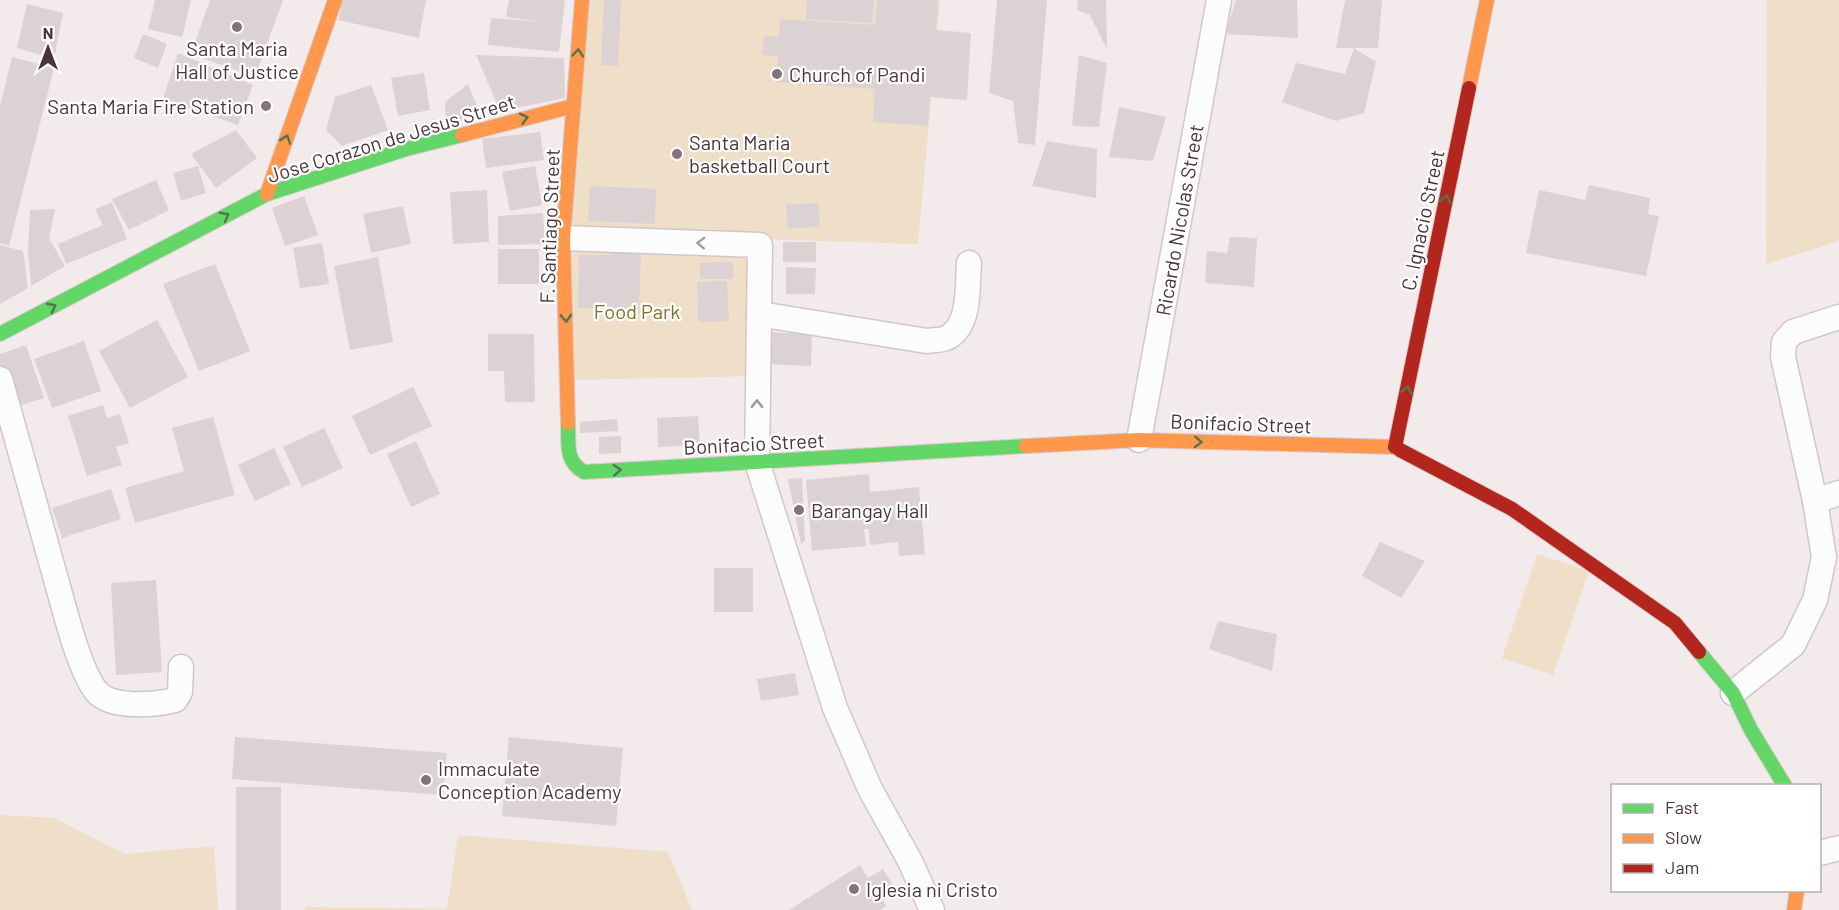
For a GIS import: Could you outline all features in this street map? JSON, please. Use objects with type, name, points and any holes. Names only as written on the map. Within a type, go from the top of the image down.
[{"type":"street","points":[[267,194],[335,0]]},
{"type":"street","name":"F. Santiago Street","points":[[569,453],[563,238],[582,0]]},
{"type":"street","name":"Ricardo Nicolas Street","points":[[1139,440],[1219,0]]},
{"type":"street","name":"C. Ignacio Street","points":[[1395,447],[1487,0]]},
{"type":"street","name":"Jose Corazon de Jesus Street","points":[[0,334],[267,194],[406,149],[573,106]]},
{"type":"street","points":[[563,238],[760,245],[757,462],[836,708],[870,789],[899,840],[932,910]]},
{"type":"street","points":[[759,314],[927,340],[950,337],[961,325],[969,263]]},
{"type":"street","points":[[1733,693],[1793,645],[1815,600],[1824,557],[1815,501],[1783,357],[1784,342],[1792,332],[1839,317]]},
{"type":"street","points":[[0,379],[66,616],[85,670],[97,692],[118,704],[161,703],[175,700],[180,692],[181,667]]},
{"type":"street","name":"Bonifacio Street","points":[[569,453],[574,467],[584,472],[1139,440],[1395,447],[1512,509],[1675,623],[1733,693],[1750,730],[1784,784]]},
{"type":"street","points":[[1815,501],[1839,493]]},
{"type":"street","points":[[1821,853],[1839,848]]},
{"type":"street","points":[[1794,910],[1797,892]]},
{"type":"green space","points":[[586,0],[940,0],[918,244],[571,233]]},
{"type":"green space","points":[[1767,0],[1839,0],[1839,241],[1766,264]]},
{"type":"green space","name":"Food Park","points":[[571,244],[755,245],[758,376],[567,380]]},
{"type":"green space","points":[[1537,554],[1589,571],[1553,675],[1502,658]]},
{"type":"green space","points":[[0,815],[54,818],[125,854],[214,846],[218,910],[0,910]]},
{"type":"green space","points":[[458,835],[668,852],[692,910],[305,910],[305,907],[447,909]]},
{"type":"building","points":[[155,0],[191,0],[182,37],[148,29]]},
{"type":"building","name":"Santa Maria Hall of Justice","points":[[210,0],[283,0],[255,77],[191,54]]},
{"type":"building","points":[[343,0],[426,0],[419,38],[338,20]]},
{"type":"building","points":[[509,0],[565,0],[559,52],[488,45],[491,18],[541,22],[506,17]]},
{"type":"building","points":[[604,0],[621,0],[618,66],[601,65]]},
{"type":"building","points":[[807,0],[874,0],[872,23],[806,19]]},
{"type":"building","points":[[877,0],[938,0],[936,30],[971,33],[967,100],[930,97],[928,126],[873,122],[875,89],[776,82],[778,56],[762,55],[764,36],[779,37],[780,19],[875,25]]},
{"type":"building","points":[[997,0],[1047,0],[1035,145],[1018,143],[1013,101],[989,93]]},
{"type":"building","points":[[1078,0],[1106,0],[1107,49],[1090,15],[1077,10]]},
{"type":"building","points":[[1236,0],[1297,0],[1298,38],[1225,34]]},
{"type":"building","points":[[1345,0],[1382,0],[1378,48],[1336,48]]},
{"type":"building","points":[[27,4],[63,13],[54,59],[17,48]]},
{"type":"building","points":[[143,34],[167,44],[158,68],[134,58]]},
{"type":"building","points":[[1354,48],[1376,62],[1364,113],[1336,121],[1282,102],[1296,63],[1345,74]]},
{"type":"building","name":"Santa Maria Hall of Justice","points":[[178,53],[253,85],[238,125],[163,99]]},
{"type":"building","points":[[476,55],[564,58],[565,98],[500,111]]},
{"type":"building","points":[[1079,55],[1107,63],[1099,127],[1072,126]]},
{"type":"building","points":[[12,57],[54,68],[9,246],[0,243],[0,106]]},
{"type":"building","points":[[424,73],[430,110],[398,116],[391,78]]},
{"type":"building","points":[[468,84],[480,113],[446,127],[445,102]]},
{"type":"building","points":[[371,85],[388,130],[342,146],[326,130],[335,97]]},
{"type":"building","points":[[1119,107],[1166,117],[1153,161],[1109,157]]},
{"type":"building","points":[[236,130],[257,158],[216,188],[191,154]]},
{"type":"building","points":[[540,132],[544,160],[486,168],[482,139]]},
{"type":"building","points":[[1047,141],[1097,149],[1096,198],[1032,186]]},
{"type":"building","points":[[198,166],[206,193],[181,201],[173,173]]},
{"type":"building","points":[[535,166],[542,205],[510,211],[502,172]]},
{"type":"building","points":[[156,180],[169,210],[129,230],[112,199]]},
{"type":"building","points":[[1589,185],[1650,198],[1648,214],[1659,216],[1646,276],[1526,253],[1539,190],[1585,200]]},
{"type":"building","points":[[590,186],[656,189],[655,224],[588,221]]},
{"type":"building","points":[[487,190],[489,242],[453,244],[450,192]]},
{"type":"building","points":[[304,196],[318,235],[285,246],[272,208]]},
{"type":"building","points":[[112,202],[127,239],[66,264],[58,244],[103,225],[95,209]]},
{"type":"building","points":[[818,203],[820,227],[788,228],[786,205]]},
{"type":"building","points":[[403,206],[411,244],[371,253],[363,214]]},
{"type":"building","points":[[55,209],[49,238],[65,266],[31,286],[28,251],[30,210]]},
{"type":"building","points":[[543,213],[545,244],[498,245],[498,216]]},
{"type":"building","points":[[1230,237],[1257,238],[1254,287],[1205,283],[1207,251],[1227,253]]},
{"type":"building","points":[[783,242],[816,242],[816,262],[783,262]]},
{"type":"building","points":[[322,243],[329,284],[300,288],[293,248]]},
{"type":"building","points":[[0,245],[23,251],[28,288],[0,304]]},
{"type":"building","points":[[498,249],[539,249],[539,284],[498,284]]},
{"type":"building","points":[[611,250],[641,251],[639,314],[605,314],[605,309],[578,308],[579,255],[610,255]]},
{"type":"building","points":[[378,257],[393,342],[350,350],[334,266]]},
{"type":"building","points":[[733,262],[733,279],[700,279],[700,263]]},
{"type":"building","points":[[215,264],[250,351],[199,371],[163,284]]},
{"type":"building","points":[[786,267],[816,268],[815,294],[786,294]]},
{"type":"building","points":[[727,281],[729,321],[698,322],[697,282]]},
{"type":"building","points":[[157,320],[188,377],[130,408],[99,351]]},
{"type":"building","points":[[766,332],[812,334],[811,366],[765,364]]},
{"type":"building","points":[[488,334],[534,334],[535,402],[505,402],[504,371],[488,371]]},
{"type":"building","points":[[84,341],[101,391],[52,408],[34,359]]},
{"type":"building","points":[[26,345],[44,398],[15,407],[0,365],[0,354]]},
{"type":"building","points":[[413,387],[432,426],[370,455],[352,416]]},
{"type":"building","points":[[103,405],[107,418],[120,414],[129,443],[116,447],[122,465],[87,476],[68,416]]},
{"type":"building","points":[[698,416],[700,445],[658,447],[657,418]]},
{"type":"building","points":[[213,417],[235,495],[135,523],[125,488],[184,471],[172,428]]},
{"type":"building","points":[[617,419],[618,431],[580,433],[580,422]]},
{"type":"building","points":[[324,428],[343,468],[302,487],[283,447]]},
{"type":"building","points":[[621,436],[621,453],[599,454],[599,437]]},
{"type":"building","points":[[416,441],[440,494],[411,507],[387,454]]},
{"type":"building","points":[[274,448],[291,484],[255,501],[238,465]]},
{"type":"building","points":[[869,474],[870,492],[919,487],[925,554],[899,556],[898,542],[870,545],[869,529],[864,529],[866,546],[812,551],[806,480]]},
{"type":"building","name":"Barangay Hall","points":[[802,478],[805,541],[801,544],[788,479]]},
{"type":"building","points":[[111,489],[121,519],[62,538],[52,508]]},
{"type":"building","points":[[1380,542],[1425,561],[1401,598],[1362,576]]},
{"type":"building","points":[[714,568],[753,568],[753,612],[714,612]]},
{"type":"building","points":[[156,580],[162,672],[116,675],[111,583]]},
{"type":"building","points":[[1218,621],[1277,634],[1272,671],[1209,649]]},
{"type":"building","points":[[795,673],[799,695],[761,701],[757,679]]},
{"type":"building","points":[[235,737],[447,753],[443,795],[232,779]]},
{"type":"building","points":[[509,737],[623,748],[616,826],[502,816]]},
{"type":"building","points":[[236,787],[281,787],[281,910],[236,910]]},
{"type":"building","name":"Iglesia ni Cristo","points":[[860,865],[868,878],[883,869],[892,884],[877,893],[886,906],[880,910],[789,910]]},
{"type":"traffic: fast","points":[[0,334],[267,194],[406,149],[462,135]]},
{"type":"traffic: fast","points":[[568,423],[570,457],[584,472],[1026,446]]},
{"type":"traffic: fast","points":[[1699,652],[1733,693],[1751,730],[1784,784]]},
{"type":"traffic: slow","points":[[267,194],[335,0]]},
{"type":"traffic: slow","points":[[568,423],[563,238],[582,0]]},
{"type":"traffic: slow","points":[[1469,88],[1487,0]]},
{"type":"traffic: slow","points":[[462,135],[573,106]]},
{"type":"traffic: slow","points":[[1026,446],[1139,440],[1395,447],[1400,450]]},
{"type":"traffic: slow","points":[[1794,910],[1797,892]]},
{"type":"traffic: jam","points":[[1395,447],[1469,88]]},
{"type":"traffic: jam","points":[[1400,450],[1512,509],[1675,623],[1699,652]]},
{"type":"place","name":"Santa Maria Hall of Justice","points":[[237,27]]},
{"type":"place","name":"Church of Pandi","points":[[777,74]]},
{"type":"place","name":"Santa Maria Fire Station","points":[[266,106]]},
{"type":"place","name":"Santa Maria basketball Court","points":[[677,154]]},
{"type":"place","name":"Barangay Hall","points":[[799,510]]},
{"type":"place","name":"Immaculate Conception Academy","points":[[426,780]]},
{"type":"place","name":"Iglesia ni Cristo","points":[[854,889]]}]
